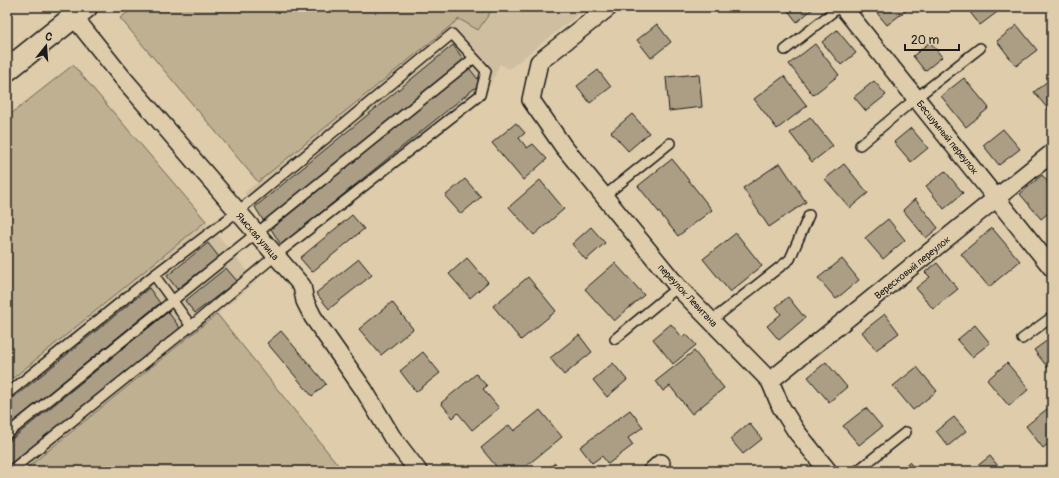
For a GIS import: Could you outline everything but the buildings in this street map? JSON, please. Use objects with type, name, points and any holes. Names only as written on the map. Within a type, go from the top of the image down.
[{"type":"street","name":"переулок Левитана","points":[[610,7],[539,62],[531,100],[563,146],[678,288],[770,381],[780,407],[796,431],[828,471]]},
{"type":"street","name":"Бесшумный переулок","points":[[843,7],[1052,268]]},
{"type":"street","points":[[7,70],[80,12]]},
{"type":"street","name":"Ямская улица","points":[[80,12],[122,77],[302,286],[305,301],[313,317],[364,390],[392,437],[418,471]]},
{"type":"street","name":"Вересковый переулок","points":[[770,381],[1052,153]]},
{"type":"lane","points":[[785,50],[839,7]]},
{"type":"lane","points":[[7,394],[154,275],[237,212],[452,34],[486,71],[480,95],[276,256],[10,471]]},
{"type":"lane","points":[[860,146],[916,98],[980,48]]},
{"type":"lane","points":[[7,434],[474,58]]},
{"type":"lane","points":[[603,197],[670,143]]},
{"type":"lane","points":[[711,321],[790,259],[809,215]]},
{"type":"lane","points":[[154,275],[191,326]]},
{"type":"lane","points":[[615,339],[678,288]]},
{"type":"lane","points":[[1022,339],[1052,317]]},
{"type":"lane","points":[[857,471],[906,432]]},
{"type":"shaded area","points":[[135,7],[494,7],[478,30],[459,19],[258,182],[120,18]]},
{"type":"shaded area","points":[[496,7],[588,7],[509,69],[500,64],[482,102],[288,254],[244,193],[459,19],[478,30]]},
{"type":"shaded area","points":[[73,65],[206,221],[7,383],[7,117]]},
{"type":"shaded area","points":[[206,221],[256,282],[23,471],[7,471],[7,383]]},
{"type":"shaded area","points":[[217,314],[343,471],[23,471]]}]
